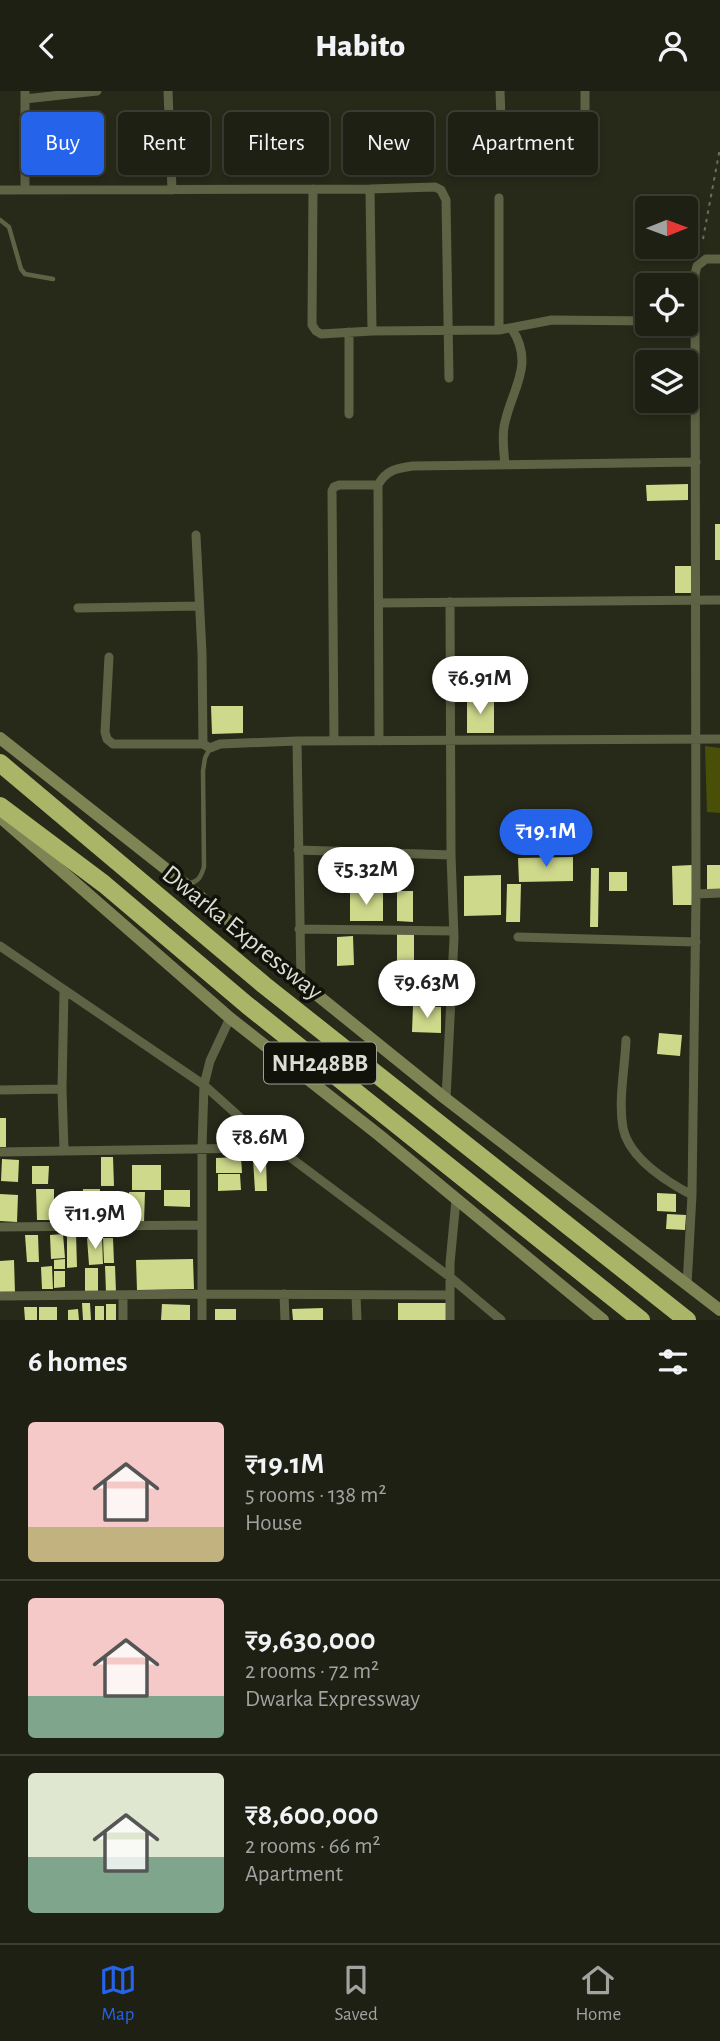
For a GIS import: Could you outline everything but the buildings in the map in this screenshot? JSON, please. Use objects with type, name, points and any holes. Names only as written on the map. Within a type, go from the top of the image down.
[{"type":"highway","name":"Dwarka Expressway","points":[[0,763],[264,985],[687,1320]]},
{"type":"highway","name":"Dwarka Expressway","points":[[0,806],[104,884],[247,1005],[641,1320]]},
{"type":"street","points":[[25,189],[25,95],[85,94],[97,91]]},
{"type":"street","points":[[168,91],[172,190]]},
{"type":"street","points":[[500,91],[502,146],[505,155],[516,160],[569,160],[579,159],[585,152],[586,91]]},
{"type":"street","points":[[0,190],[435,187],[441,190],[446,200],[449,378]]},
{"type":"street","points":[[313,189],[312,325],[321,334],[499,330],[552,320],[635,321]]},
{"type":"street","points":[[370,189],[372,331]]},
{"type":"street","points":[[499,198],[499,330]]},
{"type":"street","points":[[695,273],[697,266],[706,258],[720,259]]},
{"type":"street","points":[[505,465],[504,428],[518,386],[522,362],[520,345],[512,329]]},
{"type":"street","points":[[349,332],[349,414]]},
{"type":"street","points":[[687,1285],[692,1195],[696,941],[696,462],[692,336]]},
{"type":"street","points":[[379,741],[378,485],[382,476],[395,468],[696,462]]},
{"type":"street","points":[[334,741],[331,491],[339,485],[378,485]]},
{"type":"street","points":[[196,535],[206,746]]},
{"type":"street","points":[[379,603],[720,600]]},
{"type":"street","points":[[446,1099],[453,1000],[454,931],[450,602]]},
{"type":"street","points":[[78,608],[199,606]]},
{"type":"street","points":[[109,657],[104,722],[107,739],[113,744],[206,746],[297,741],[720,739]]},
{"type":"street","points":[[0,738],[185,884],[446,1099],[720,1310]]},
{"type":"street","points":[[297,741],[301,982]]},
{"type":"street","points":[[0,817],[230,1018],[379,1135],[603,1320]]},
{"type":"street","points":[[298,850],[451,855]]},
{"type":"street","points":[[696,894],[720,893]]},
{"type":"street","points":[[299,929],[454,931]]},
{"type":"street","points":[[518,937],[696,941]]},
{"type":"street","points":[[0,946],[204,1085],[255,1131],[450,1277],[501,1320]]},
{"type":"street","points":[[64,990],[64,1151]]},
{"type":"street","points":[[202,1320],[204,1085],[210,1061],[230,1018]]},
{"type":"street","points":[[626,1040],[622,1114],[624,1131],[636,1153],[671,1184],[692,1195]]},
{"type":"street","points":[[0,1090],[62,1089]]},
{"type":"street","points":[[0,1152],[262,1148]]},
{"type":"street","points":[[450,1320],[449,1295],[456,1200]]},
{"type":"street","points":[[0,1227],[202,1225]]},
{"type":"street","points":[[123,1294],[123,1320]]},
{"type":"street","points":[[284,1294],[285,1320]]},
{"type":"street","points":[[356,1295],[357,1320]]},
{"type":"street","points":[[0,1296],[449,1295]]},
{"type":"lane","points":[[0,220],[9,227],[21,269],[25,274],[52,279]]},
{"type":"lane","points":[[185,884],[195,882],[202,876],[204,867],[203,771],[206,746]]},
{"type":"path","points":[[703,239],[720,148]]},
{"type":"green space","points":[[705,746],[720,748],[720,813],[707,812]]}]
